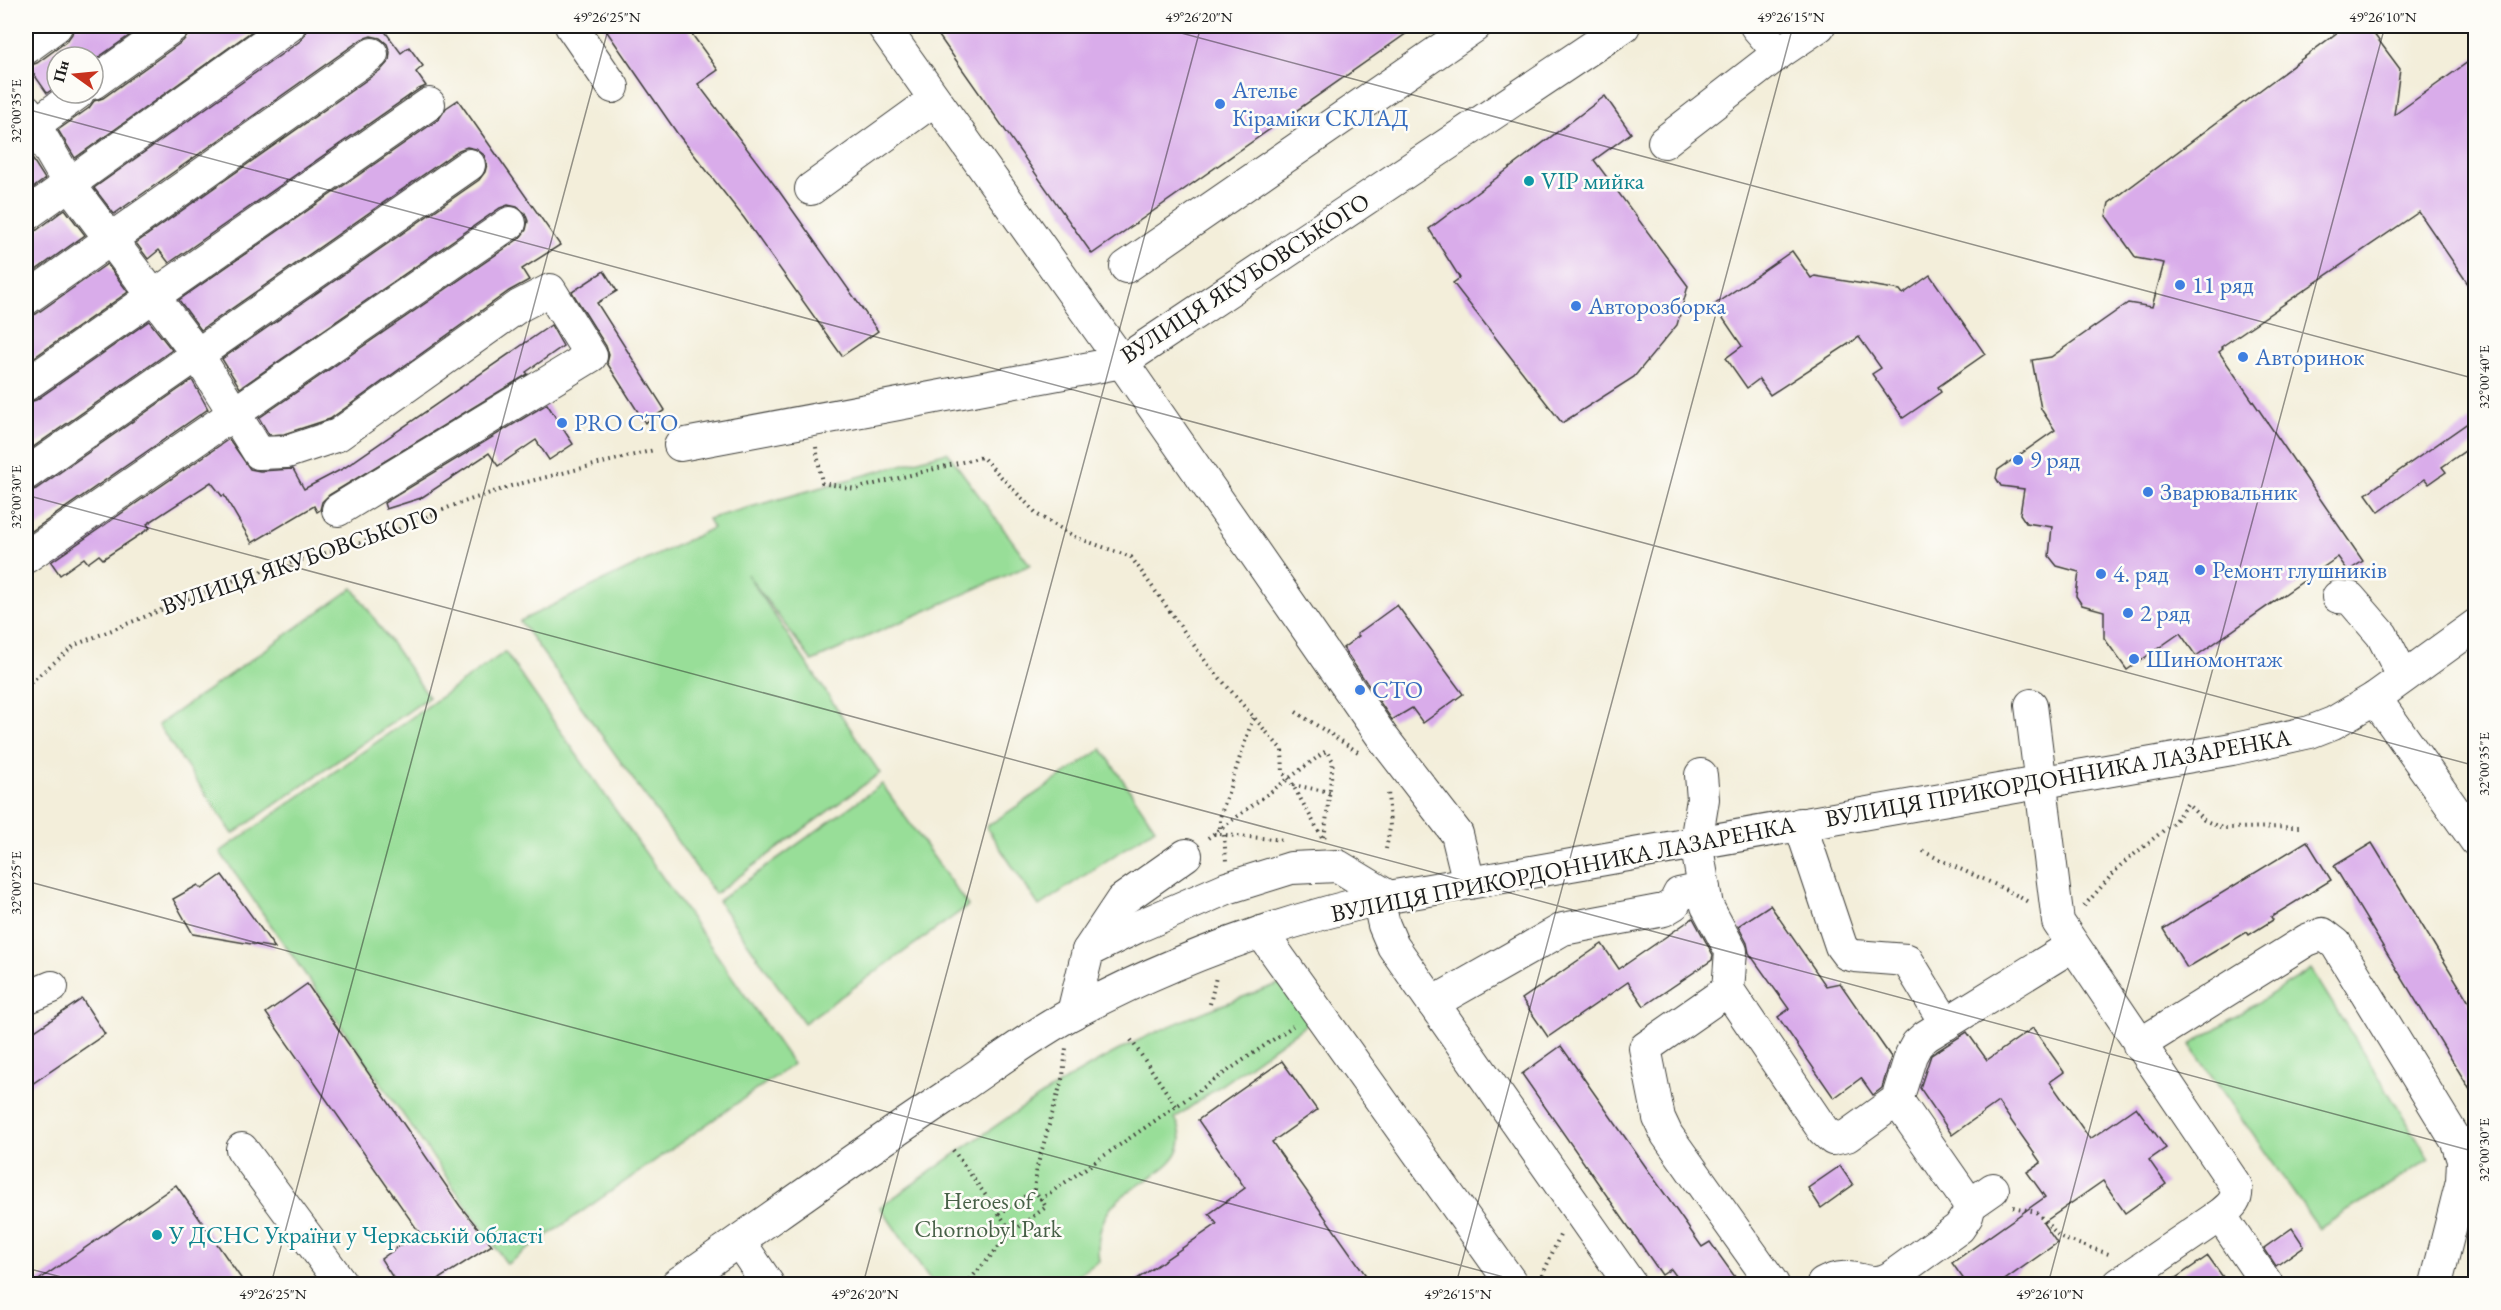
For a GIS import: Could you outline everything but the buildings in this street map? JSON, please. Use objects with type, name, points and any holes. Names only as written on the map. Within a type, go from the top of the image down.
[{"type":"street","points":[[26,48],[56,26]]},
{"type":"street","points":[[105,74],[173,26]]},
{"type":"street","points":[[26,215],[290,26]]},
{"type":"street","points":[[571,26],[613,87]]},
{"type":"street","points":[[883,26],[1122,362],[1383,738],[1457,834],[1469,883]]},
{"type":"street","points":[[1126,267],[1475,26]]},
{"type":"street","name":"ВУЛИЦЯ ЯКУБОВСЬКОГО","points":[[680,446],[1122,362],[1624,26]]},
{"type":"street","points":[[1756,26],[1779,53]]},
{"type":"street","points":[[1664,142],[1779,53],[1819,26]]},
{"type":"street","points":[[26,299],[372,54]]},
{"type":"street","points":[[811,189],[934,100]]},
{"type":"street","points":[[26,385],[429,104]]},
{"type":"street","points":[[58,105],[29,122],[69,184],[197,354],[259,453],[288,452],[338,435],[519,306],[550,290],[591,356],[338,510]]},
{"type":"street","points":[[26,474],[469,165]]},
{"type":"street","points":[[26,557],[510,223]]},
{"type":"street","points":[[2338,597],[2350,598],[2382,635],[2403,676]]},
{"type":"street","name":"ВУЛИЦЯ ПРИКОРДОННИКА ЛАЗАРЕНКА","points":[[677,1284],[935,1104],[1073,1013],[1179,963],[1261,932],[1384,898],[2232,749],[2310,732],[2353,712],[2375,698],[2475,625]]},
{"type":"street","points":[[2375,698],[2475,841]]},
{"type":"street","points":[[2031,705],[2063,930],[2236,1186],[2237,1196],[2232,1205],[2129,1277]]},
{"type":"street","points":[[1701,775],[1703,799],[1696,842],[1707,906],[1731,951],[1728,990],[1823,1130],[1833,1139],[1847,1136],[1897,1100],[1911,1055],[1917,1044],[1946,1024],[2063,930]]},
{"type":"street","points":[[1800,824],[1841,946],[1847,954],[1855,956],[1907,960],[1946,1024]]},
{"type":"street","points":[[1088,951],[1227,888],[1331,853],[1384,898],[1387,936],[1630,1284]]},
{"type":"street","points":[[1073,1013],[1088,951],[1122,900],[1186,855]]},
{"type":"street","points":[[1433,1003],[1563,929],[1664,910],[1674,904],[1679,894],[1704,890]]},
{"type":"street","points":[[1261,932],[1512,1284]]},
{"type":"street","points":[[2139,1045],[2307,940],[2324,934],[2336,944],[2457,1142],[2463,1160],[2462,1181],[2436,1284]]},
{"type":"street","points":[[1728,990],[1645,1048],[1659,1118],[1667,1135],[1773,1284]]},
{"type":"street","points":[[1823,1284],[1840,1276],[1882,1283],[1959,1228],[1982,1197],[1897,1100]]},
{"type":"street","points":[[242,1149],[342,1284]]},
{"type":"street","points":[[2220,1215],[2267,1284]]},
{"type":"street","points":[[739,1242],[768,1284]]},
{"type":"path","points":[[811,421],[822,483],[855,489],[982,457],[1038,515],[1075,537],[1131,557],[1206,662],[1282,750],[1283,773],[1290,780],[1331,853]]},
{"type":"path","name":"ВУЛИЦЯ ЯКУБОВСЬКОГО","points":[[26,686],[75,645],[242,577],[378,538],[452,506],[511,486],[625,459]]},
{"type":"path","points":[[1220,829],[1220,817],[1254,715]]},
{"type":"path","points":[[1224,825],[1290,780],[1326,751],[1333,761],[1329,792],[1331,853]]},
{"type":"path","points":[[1293,786],[1329,792]]},
{"type":"path","points":[[1923,851],[1998,885],[2040,910],[2063,930],[2121,865],[2174,822],[2187,804],[2204,820],[2222,828],[2299,827]]},
{"type":"path","points":[[1214,834],[1287,840]]},
{"type":"path","points":[[1315,841],[1331,853]]},
{"type":"path","points":[[1041,1199],[1316,1010]]},
{"type":"path","points":[[966,1284],[1012,1232],[1046,1207],[1034,1190],[1037,1167],[1063,1077],[1073,1013]]},
{"type":"path","points":[[1131,1040],[1176,1106]]},
{"type":"path","points":[[953,1150],[1012,1232]]},
{"type":"path","points":[[999,1214],[1034,1190]]},
{"type":"path","points":[[1982,1197],[2036,1212],[2061,1238],[2107,1252],[2129,1277]]},
{"type":"path","points":[[1538,1284],[1574,1204]]},
{"type":"green space","points":[[947,452],[1030,565],[812,661],[747,574],[880,773],[715,894],[520,621],[713,528],[708,519]]},
{"type":"green space","points":[[353,588],[429,697],[233,834],[158,725]]},
{"type":"green space","points":[[505,652],[793,1064],[507,1264],[220,852]]},
{"type":"green space","points":[[1102,749],[1155,828],[1039,906],[986,827]]},
{"type":"green space","points":[[882,784],[968,906],[804,1023],[718,901]]},
{"type":"green space","points":[[2311,969],[2430,1159],[2319,1229],[2190,1045]]},
{"type":"green space","name":"Heroes of Chornobyl Park","points":[[1290,980],[1317,1017],[1175,1118],[1181,1134],[1180,1148],[1173,1159],[1162,1169],[1123,1195],[1113,1205],[1105,1217],[1100,1232],[1099,1261],[1065,1284],[933,1284],[880,1207],[1000,1123],[1093,1064],[1165,1028]]},
{"type":"place","name":"Ательє Кіраміки СКЛАД","points":[[1220,104]]},
{"type":"place","name":"VIP мийка","points":[[1529,181]]},
{"type":"place","name":"11 ряд","points":[[2180,285]]},
{"type":"place","name":"Авторозборка","points":[[1576,306]]},
{"type":"place","name":"Авторинок","points":[[2243,357]]},
{"type":"place","name":"PRO СТО","points":[[562,423]]},
{"type":"place","name":"9 ряд","points":[[2018,460]]},
{"type":"place","name":"Зварювальник","points":[[2148,492]]},
{"type":"place","name":"Ремонт глушників","points":[[2200,570]]},
{"type":"place","name":"4. ряд","points":[[2101,574]]},
{"type":"place","name":"2 ряд","points":[[2128,613]]},
{"type":"place","name":"Шиномонтаж","points":[[2134,659]]},
{"type":"place","name":"СТО","points":[[1360,690]]},
{"type":"place","name":"У ДСНС України у Черкаській області","points":[[157,1235]]}]
